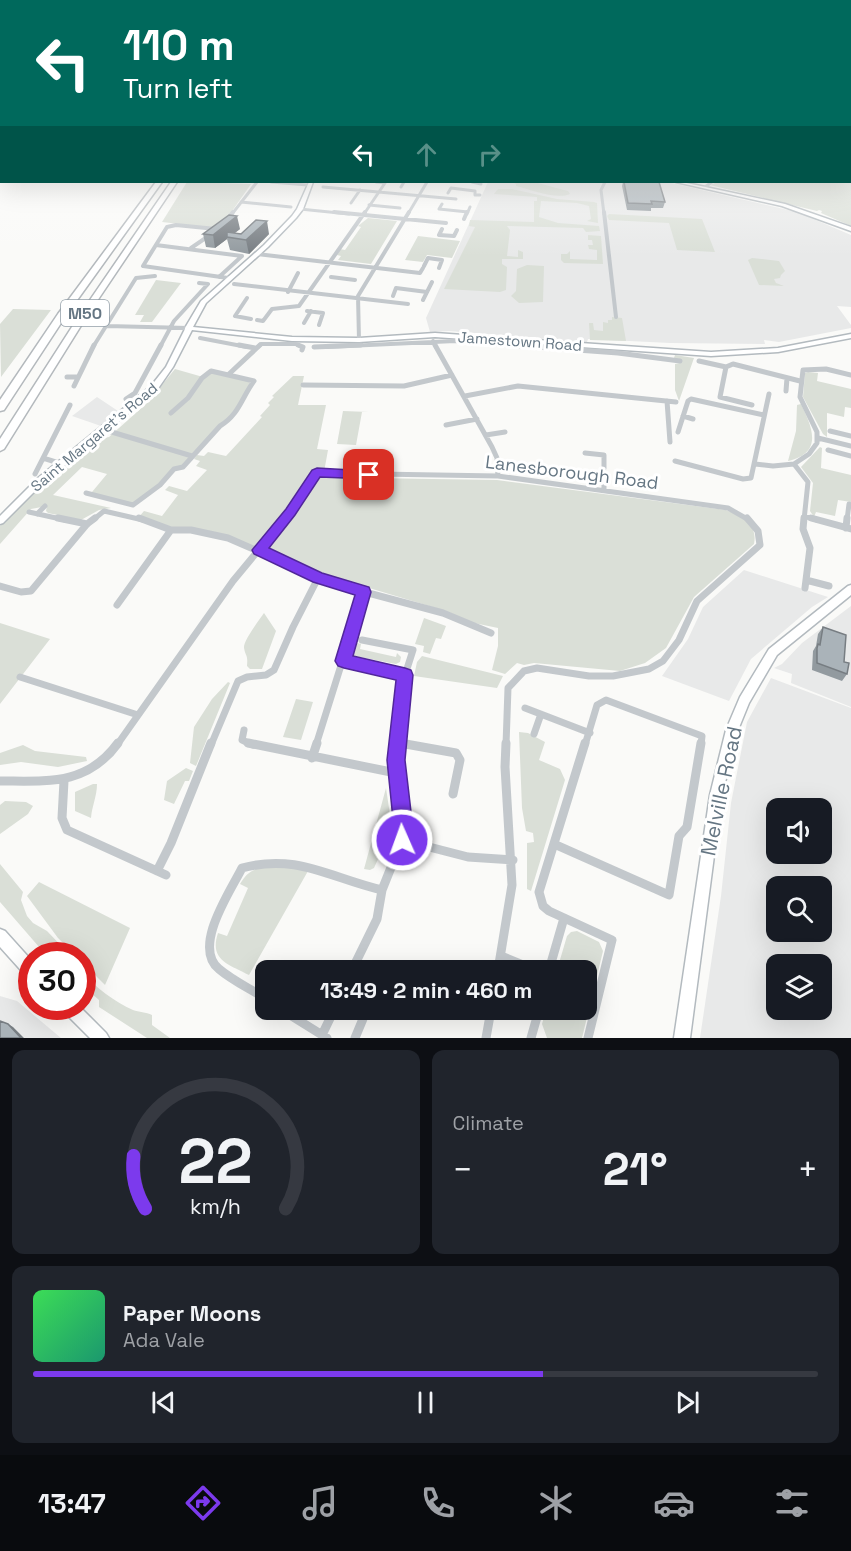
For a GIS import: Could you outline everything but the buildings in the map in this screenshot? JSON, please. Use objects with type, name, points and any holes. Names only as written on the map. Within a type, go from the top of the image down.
[{"type":"highway","name":"M50","points":[[0,408],[61,316],[158,183]]},
{"type":"highway","name":"M50","points":[[0,447],[83,316],[173,183]]},
{"type":"street","points":[[190,249],[224,224],[256,183]]},
{"type":"street","name":"Saint Margaret's Road","points":[[0,521],[24,496],[159,383],[203,302],[256,254],[300,209],[310,183]]},
{"type":"street","points":[[295,308],[326,276],[328,262],[384,183]]},
{"type":"street","points":[[401,187],[403,183]]},
{"type":"street","points":[[358,340],[357,300],[426,183]]},
{"type":"street","points":[[476,183],[481,184]]},
{"type":"street","points":[[604,183],[601,190],[616,317]]},
{"type":"street","points":[[683,183],[783,205],[851,229]]},
{"type":"street","points":[[705,187],[711,183]]},
{"type":"street","points":[[323,187],[456,200]]},
{"type":"street","points":[[468,212],[439,209],[450,188],[463,188],[477,192],[475,195],[480,195]]},
{"type":"street","points":[[351,203],[360,190]]},
{"type":"street","points":[[241,202],[291,207]]},
{"type":"street","points":[[369,205],[411,209]]},
{"type":"street","points":[[464,219],[470,207]]},
{"type":"street","points":[[300,209],[404,219],[444,226],[439,235],[454,236],[457,230]]},
{"type":"street","points":[[216,230],[171,225],[143,266],[228,278]]},
{"type":"street","points":[[156,244],[242,256],[218,277]]},
{"type":"street","points":[[256,254],[420,273],[428,258],[442,260],[439,268]]},
{"type":"street","points":[[288,292],[298,273]]},
{"type":"street","points":[[74,386],[85,360],[136,278],[155,276]]},
{"type":"street","points":[[326,276],[367,281]]},
{"type":"street","points":[[423,300],[432,282]]},
{"type":"street","points":[[126,399],[135,393],[170,327],[208,284],[199,283]]},
{"type":"street","points":[[234,284],[357,300],[391,299],[408,304]]},
{"type":"street","points":[[391,299],[396,288],[427,292]]},
{"type":"street","points":[[247,298],[235,316],[257,320],[272,309],[295,308],[323,313],[319,325]]},
{"type":"street","points":[[304,323],[307,311]]},
{"type":"street","points":[[257,320],[257,328]]},
{"type":"street","points":[[107,326],[188,328]]},
{"type":"street","name":"Jamestown Road","points":[[188,328],[252,336],[358,340],[453,336],[711,354],[778,350],[851,336]]},
{"type":"street","points":[[200,338],[255,348]]},
{"type":"street","points":[[318,346],[433,341],[542,347],[672,358],[680,361]]},
{"type":"street","points":[[433,341],[486,435],[497,458],[498,476]]},
{"type":"street","points":[[229,374],[263,343],[296,344],[303,347],[302,350]]},
{"type":"street","points":[[756,368],[759,358]]},
{"type":"street","points":[[699,361],[726,367],[733,364],[756,368],[800,381]]},
{"type":"street","points":[[726,367],[720,397],[752,405]]},
{"type":"street","points":[[755,464],[773,466],[794,464],[809,454],[818,438],[812,418],[800,397],[803,370],[807,368],[851,375]]},
{"type":"street","points":[[86,493],[133,505],[160,485],[174,470],[183,467],[243,404],[244,394],[254,385],[251,379],[218,371],[206,373],[197,383],[193,393],[171,413]]},
{"type":"street","points":[[303,385],[404,386],[452,375]]},
{"type":"street","points":[[67,377],[78,377]]},
{"type":"street","points":[[786,391],[787,378]]},
{"type":"street","points":[[465,396],[518,386],[676,402]]},
{"type":"street","points":[[675,461],[691,469],[751,478],[769,394]]},
{"type":"street","points":[[678,432],[688,401],[691,399],[764,415]]},
{"type":"street","points":[[667,401],[670,442]]},
{"type":"street","points":[[35,474],[70,405]]},
{"type":"street","points":[[683,416],[693,419]]},
{"type":"street","points":[[445,424],[477,420]]},
{"type":"street","points":[[105,430],[192,456]]},
{"type":"street","points":[[818,438],[849,446],[849,436],[830,431]]},
{"type":"street","points":[[486,435],[505,432]]},
{"type":"street","points":[[828,450],[851,456]]},
{"type":"street","points":[[585,453],[604,455],[604,468]]},
{"type":"street","points":[[43,458],[62,464]]},
{"type":"street","points":[[794,464],[808,482],[803,529],[810,548],[806,584],[829,586]]},
{"type":"street","name":"Lanesborough Road","points":[[0,781],[47,784],[63,781],[91,770],[114,748],[233,581],[290,512],[317,473],[498,476],[728,508],[743,513],[754,522],[761,535],[760,545],[697,601],[679,640],[663,661],[649,669],[613,676],[530,669],[516,678],[508,688],[505,767],[513,860]]},
{"type":"street","points":[[604,476],[604,490]]},
{"type":"street","points":[[804,516],[849,529],[849,504]]},
{"type":"street","points":[[37,514],[45,506]]},
{"type":"street","points":[[0,586],[21,592],[31,591],[87,524],[104,511],[136,518],[171,530],[190,528],[213,532],[260,550],[318,578],[437,611],[491,633]]},
{"type":"street","points":[[29,512],[87,524]]},
{"type":"street","points":[[117,605],[171,530]]},
{"type":"street","points":[[55,550],[64,552]]},
{"type":"street","points":[[63,781],[62,818],[68,830],[161,873],[234,687],[242,678],[250,675],[266,675],[275,668],[297,614],[318,578]]},
{"type":"street","name":"Melville Road","points":[[682,1038],[716,795],[732,730],[744,701],[773,652],[851,590]]},
{"type":"street","points":[[312,758],[364,592]]},
{"type":"street","points":[[357,960],[377,919],[382,890],[402,840],[403,829],[396,772],[397,743],[405,675],[413,650],[362,640]]},
{"type":"street","points":[[344,661],[405,675]]},
{"type":"street","points":[[20,677],[138,715]]},
{"type":"street","points":[[554,844],[669,895],[679,836],[687,827],[702,736],[606,700],[597,705],[538,892],[543,906],[612,940],[588,1038]]},
{"type":"street","points":[[525,708],[590,733]]},
{"type":"street","points":[[534,734],[541,714]]},
{"type":"street","points":[[244,730],[242,740],[249,744],[312,758],[396,772]]},
{"type":"street","points":[[397,743],[456,753],[460,760],[453,794]]},
{"type":"street","points":[[402,840],[468,857],[513,860],[512,885],[500,960]]},
{"type":"street","points":[[255,992],[217,968],[208,953],[209,937],[242,868],[258,862],[297,862],[330,872],[361,886],[382,890]]},
{"type":"street","points":[[552,960],[564,918]]},
{"type":"street","points":[[0,936],[18,956]]},
{"type":"street","points":[[501,956],[511,960]]},
{"type":"street","points":[[82,1020],[101,1038]]},
{"type":"street","points":[[299,1020],[325,1036],[331,1020]]},
{"type":"street","points":[[355,1038],[362,1020]]},
{"type":"street","points":[[486,1038],[489,1020]]},
{"type":"street","points":[[531,1038],[536,1020]]},
{"type":"shaded area","points":[[186,183],[251,184],[230,214],[215,228],[162,222]]},
{"type":"shaded area","points":[[488,183],[671,183],[797,212],[851,235],[851,307],[837,306],[851,328],[779,342],[764,340],[765,344],[588,339],[587,342],[449,331],[430,332],[426,318]]},
{"type":"shaded area","points":[[514,183],[538,183],[568,191],[570,194],[558,196],[544,194],[516,186]]},
{"type":"shaded area","points":[[715,183],[851,183],[851,226],[819,210],[710,185]]},
{"type":"shaded area","points":[[498,189],[512,189],[557,199],[597,203],[598,223],[587,221],[591,219],[589,206],[577,203],[541,201],[539,217],[558,223],[599,226],[600,231],[586,232],[583,228],[507,226],[510,230],[507,256],[518,257],[518,250],[523,252],[523,259],[502,259],[502,264],[507,267],[506,290],[500,292],[444,289],[475,227],[469,226],[470,220],[534,222],[534,201],[537,201],[537,197],[494,194]]},
{"type":"shaded area","points":[[609,214],[702,219],[715,252],[677,250],[669,223],[609,220],[607,216]]},
{"type":"shaded area","points":[[368,218],[397,221],[371,264],[338,260],[341,256],[337,255],[340,249],[345,250],[361,227],[358,226]]},
{"type":"shaded area","points":[[588,235],[601,236],[603,264],[564,263],[561,260],[561,254],[567,254],[570,251],[570,259],[597,260],[597,250],[589,249],[588,245],[593,245],[592,240],[588,240]]},
{"type":"shaded area","points":[[418,236],[460,241],[452,258],[427,255],[423,262],[405,260]]},
{"type":"shaded area","points":[[752,258],[779,261],[785,271],[780,278],[774,279],[776,283],[784,286],[759,285],[748,260]]},
{"type":"shaded area","points":[[527,265],[544,266],[543,302],[519,303],[511,296],[516,291],[517,269]]},
{"type":"shaded area","points":[[156,280],[181,283],[152,322],[140,322],[144,315],[135,315]]},
{"type":"shaded area","points":[[13,309],[51,310],[1,377],[0,324]]},
{"type":"shaded area","points":[[612,317],[622,318],[626,341],[590,340],[589,323],[593,323],[594,330],[603,331],[603,322],[608,323]]},
{"type":"shaded area","points":[[675,355],[694,358],[679,401],[675,390],[675,364],[680,363],[674,358]]},
{"type":"shaded area","points":[[175,369],[203,377],[211,371],[251,379],[242,404],[183,467],[174,469],[160,484],[133,503],[95,495],[92,492],[107,474],[82,467],[53,495],[111,508],[99,510],[81,520],[48,513],[47,506],[31,509],[0,544],[0,526],[33,493],[99,439],[109,437],[147,403]]},
{"type":"shaded area","points":[[805,373],[818,373],[817,381],[851,389],[851,408],[845,407],[844,417],[827,413],[827,437],[823,434],[803,397]]},
{"type":"shaded area","points":[[293,376],[304,376],[298,405],[326,405],[317,449],[328,450],[324,472],[317,473],[259,550],[213,532],[171,530],[138,518],[144,511],[162,516],[178,495],[165,490],[169,486],[187,491],[207,470],[196,466],[200,461],[194,459],[197,455],[204,456],[208,452],[226,456],[262,417],[260,416],[274,397],[272,396]]},
{"type":"shaded area","points":[[97,397],[118,411],[101,426],[72,416]]},
{"type":"shaded area","points":[[801,404],[809,421],[811,446],[807,452],[788,461],[796,431],[797,405]]},
{"type":"shaded area","points":[[343,411],[369,412],[362,412],[356,445],[337,444]]},
{"type":"shaded area","points":[[820,447],[822,448],[821,468],[851,475],[851,502],[838,500],[835,516],[816,512],[814,517],[810,511],[813,483],[801,467]]},
{"type":"shaded area","points":[[323,474],[369,478],[497,480],[726,510],[748,522],[754,531],[754,544],[694,597],[666,648],[645,663],[620,671],[517,663],[505,674],[492,670],[498,646],[498,628],[474,623],[446,611],[319,573],[271,552],[269,547],[299,506],[315,479]]},
{"type":"shaded area","points":[[744,570],[828,597],[812,607],[751,659],[729,701],[662,676],[688,639],[703,607]]},
{"type":"shaded area","points":[[851,606],[851,707],[791,683],[792,674],[774,668],[782,664],[802,643]]},
{"type":"shaded area","points":[[264,613],[276,631],[262,669],[250,669],[247,666],[244,645]]},
{"type":"shaded area","points":[[424,618],[446,626],[441,639],[436,638],[430,654],[423,652],[424,646],[415,644]]},
{"type":"shaded area","points":[[0,623],[50,639],[0,704]]},
{"type":"shaded area","points":[[354,642],[361,644],[360,649],[396,657],[397,653],[401,657],[400,662],[396,664],[354,656],[352,652]]},
{"type":"shaded area","points":[[422,656],[503,676],[497,688],[414,676],[417,662]]},
{"type":"shaded area","points":[[771,678],[851,708],[851,1038],[700,1038],[721,896],[731,803],[747,722]]},
{"type":"shaded area","points":[[228,682],[230,683],[196,766],[190,763],[194,727],[212,699]]},
{"type":"shaded area","points":[[296,699],[313,702],[301,740],[283,737]]},
{"type":"shaded area","points":[[519,732],[528,733],[545,742],[539,760],[560,769],[565,780],[531,891],[527,889],[527,843],[534,842],[533,833],[526,831],[522,808]]},
{"type":"shaded area","points":[[23,745],[35,751],[86,757],[87,761],[58,767],[21,762],[0,765],[0,753]]},
{"type":"shaded area","points":[[186,768],[193,771],[189,781],[185,781],[174,804],[164,800],[167,781]]},
{"type":"shaded area","points":[[97,784],[97,788],[91,818],[75,811],[75,792]]},
{"type":"shaded area","points":[[386,788],[392,828],[374,868],[364,869]]},
{"type":"shaded area","points":[[5,801],[26,802],[33,806],[28,814],[0,834],[0,805]]},
{"type":"shaded area","points":[[0,864],[23,892],[21,900],[27,916],[58,942],[35,942],[0,902]]},
{"type":"shaded area","points":[[262,867],[298,867],[308,871],[258,960],[255,960],[249,975],[222,960],[216,949],[216,942],[218,933],[227,936],[248,888],[240,884],[249,873]]},
{"type":"shaded area","points":[[39,882],[130,928],[105,985],[96,976],[96,942],[62,942],[27,896]]},
{"type":"shaded area","points":[[577,931],[599,942],[603,951],[597,976],[597,960],[560,960],[567,936]]},
{"type":"shaded area","points":[[96,985],[119,1003],[152,1015],[152,1025],[170,1038],[147,1038],[99,1007],[99,1000],[96,997]]},
{"type":"shaded area","points":[[0,996],[18,1002],[18,1020],[40,1020],[61,1038],[0,1038]]},
{"type":"shaded area","points":[[543,1020],[586,1020],[582,1038],[547,1038],[542,1024]]},
{"type":"route","points":[[369,475],[317,473],[260,550],[318,578],[364,592],[344,661],[405,675],[399,711],[396,760],[403,829],[402,840]]}]
